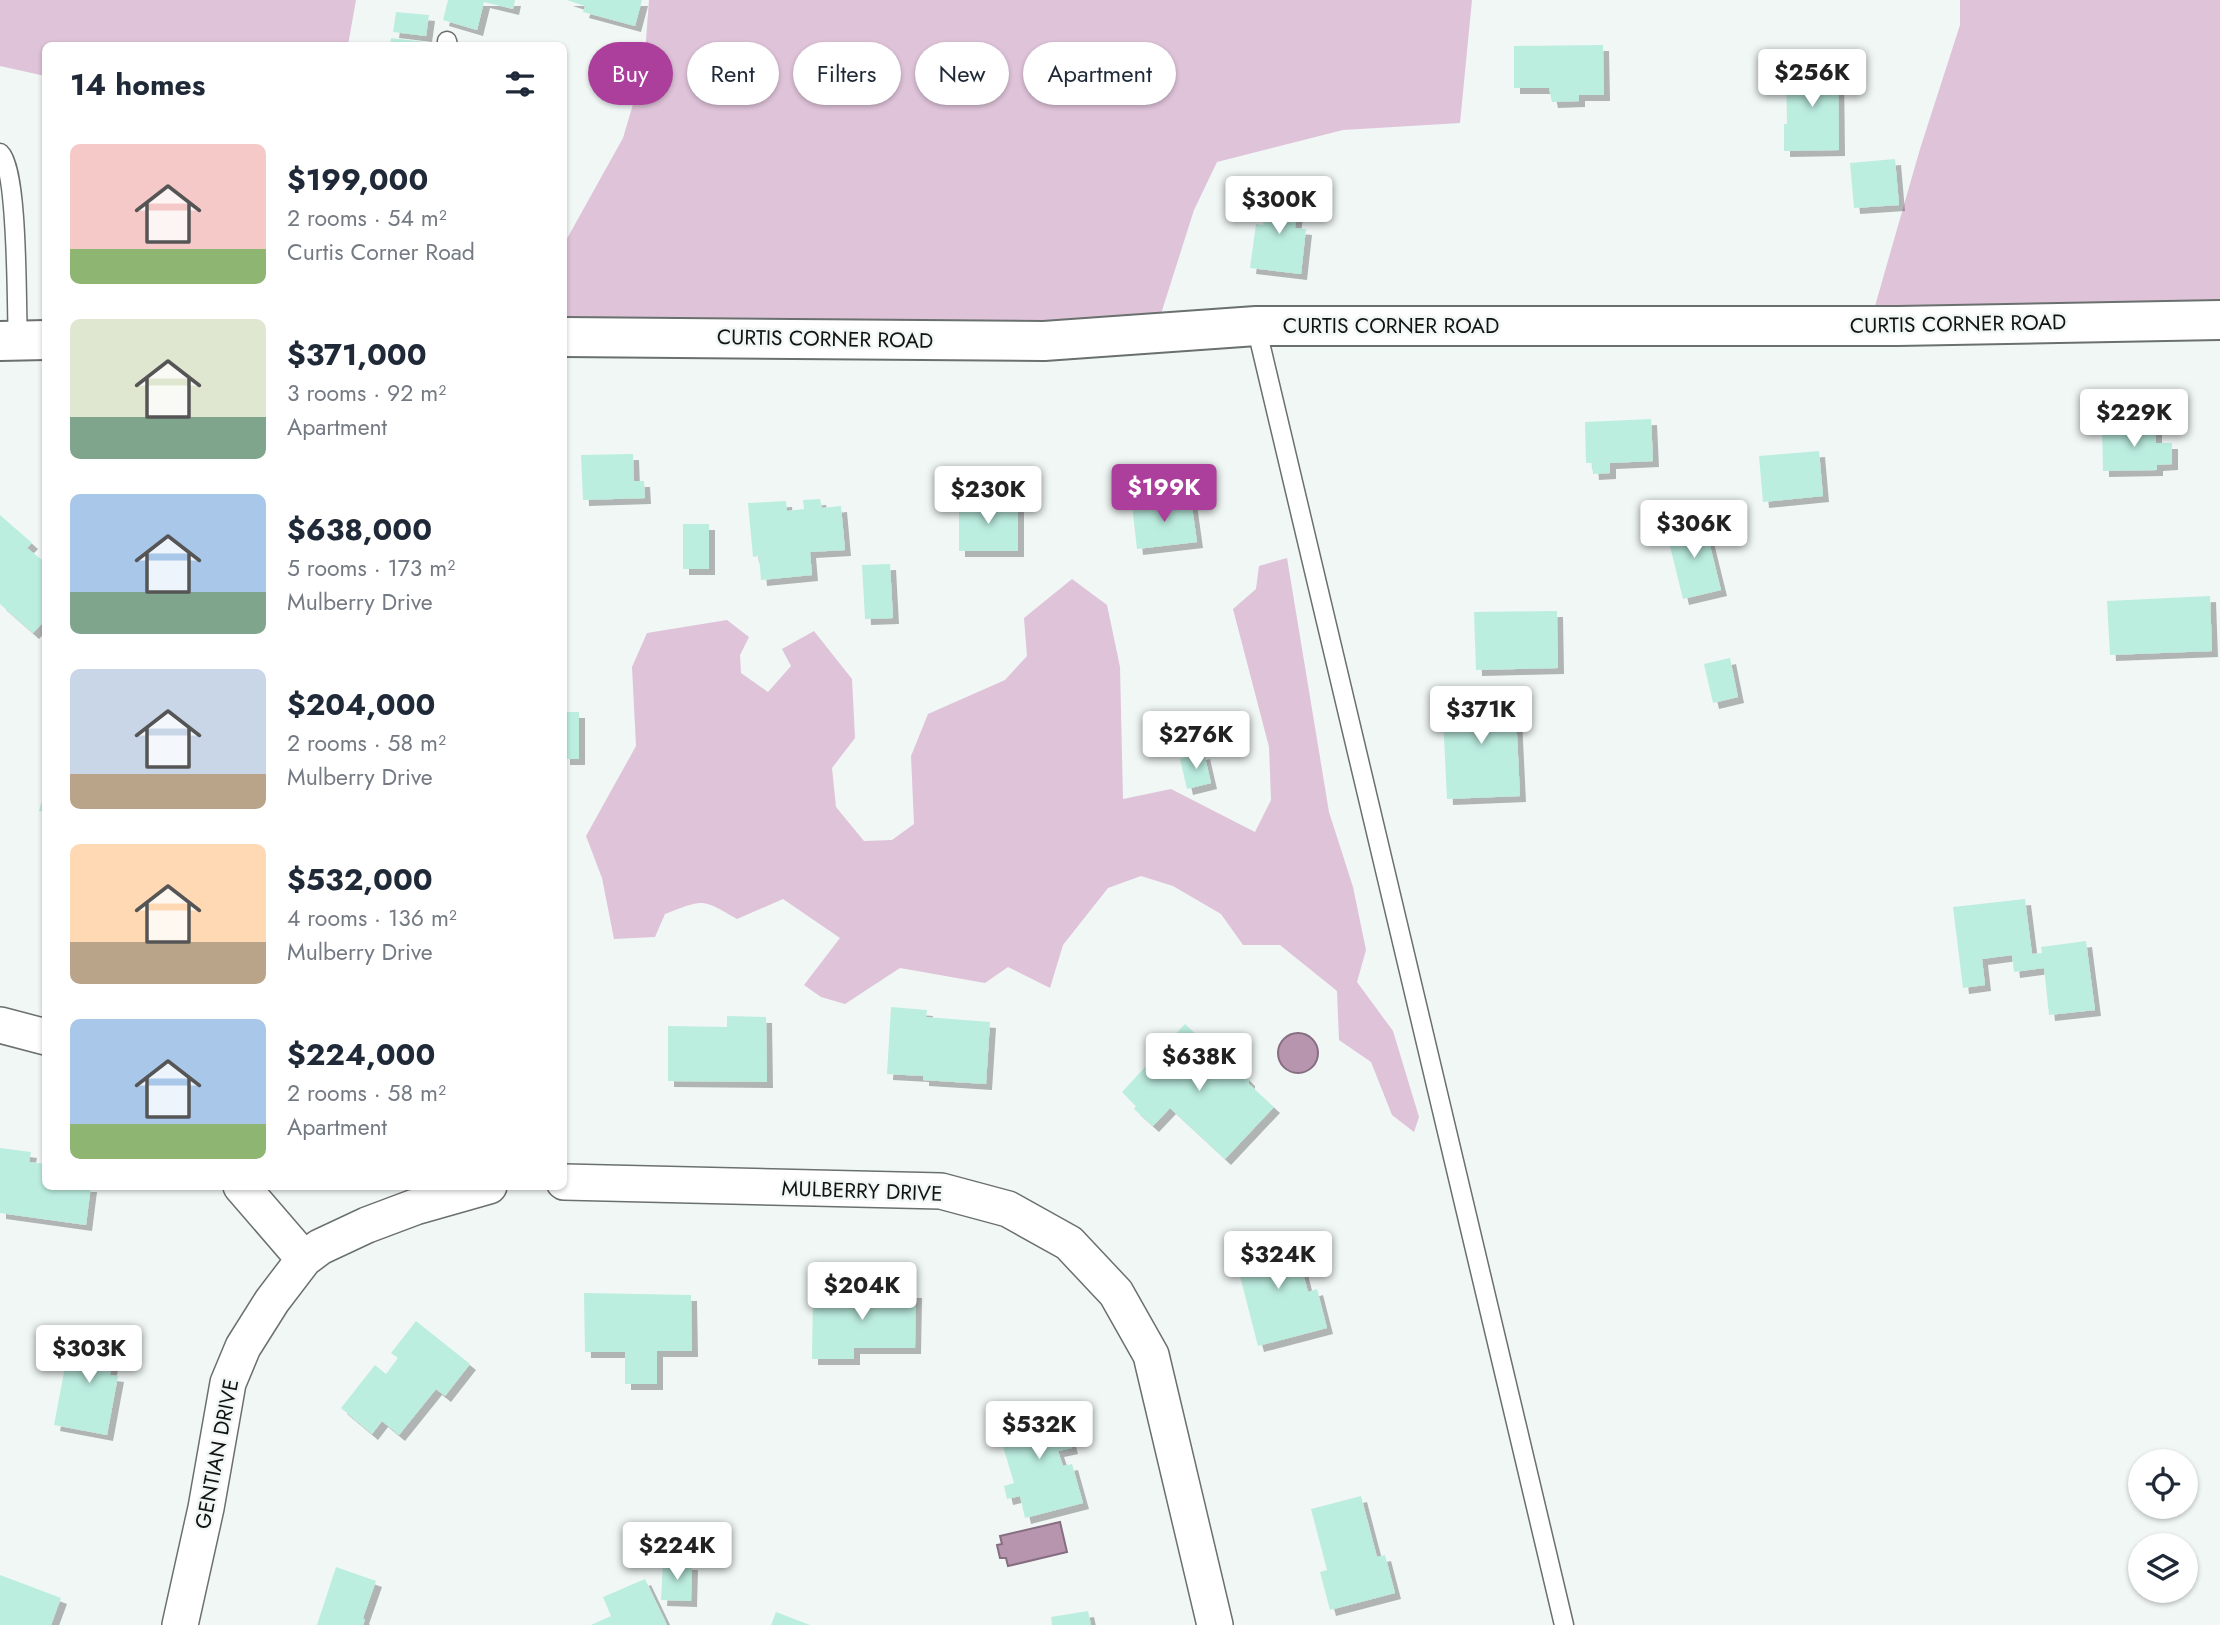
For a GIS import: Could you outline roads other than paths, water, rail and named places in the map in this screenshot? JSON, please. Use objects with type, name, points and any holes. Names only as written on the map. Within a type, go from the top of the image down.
[{"type":"street","name":"CURTIS CORNER ROAD","points":[[567,337],[1044,341],[1256,326],[1898,326],[2220,320]]},
{"type":"street","points":[[0,1025],[42,1036]]},
{"type":"street","name":"MULBERRY DRIVE","points":[[567,1182],[941,1191],[1008,1209],[1069,1243],[1116,1293],[1151,1355],[1215,1625]]},
{"type":"street","points":[[244,1190],[304,1259],[320,1247],[367,1225],[415,1207],[475,1190]]},
{"type":"street","name":"GENTIAN DRIVE","points":[[180,1625],[206,1508],[228,1383],[243,1347],[272,1301],[304,1259]]},
{"type":"lane","points":[[0,153],[5,158],[12,187],[21,341]]},
{"type":"lane","points":[[1256,326],[1564,1625]]}]
